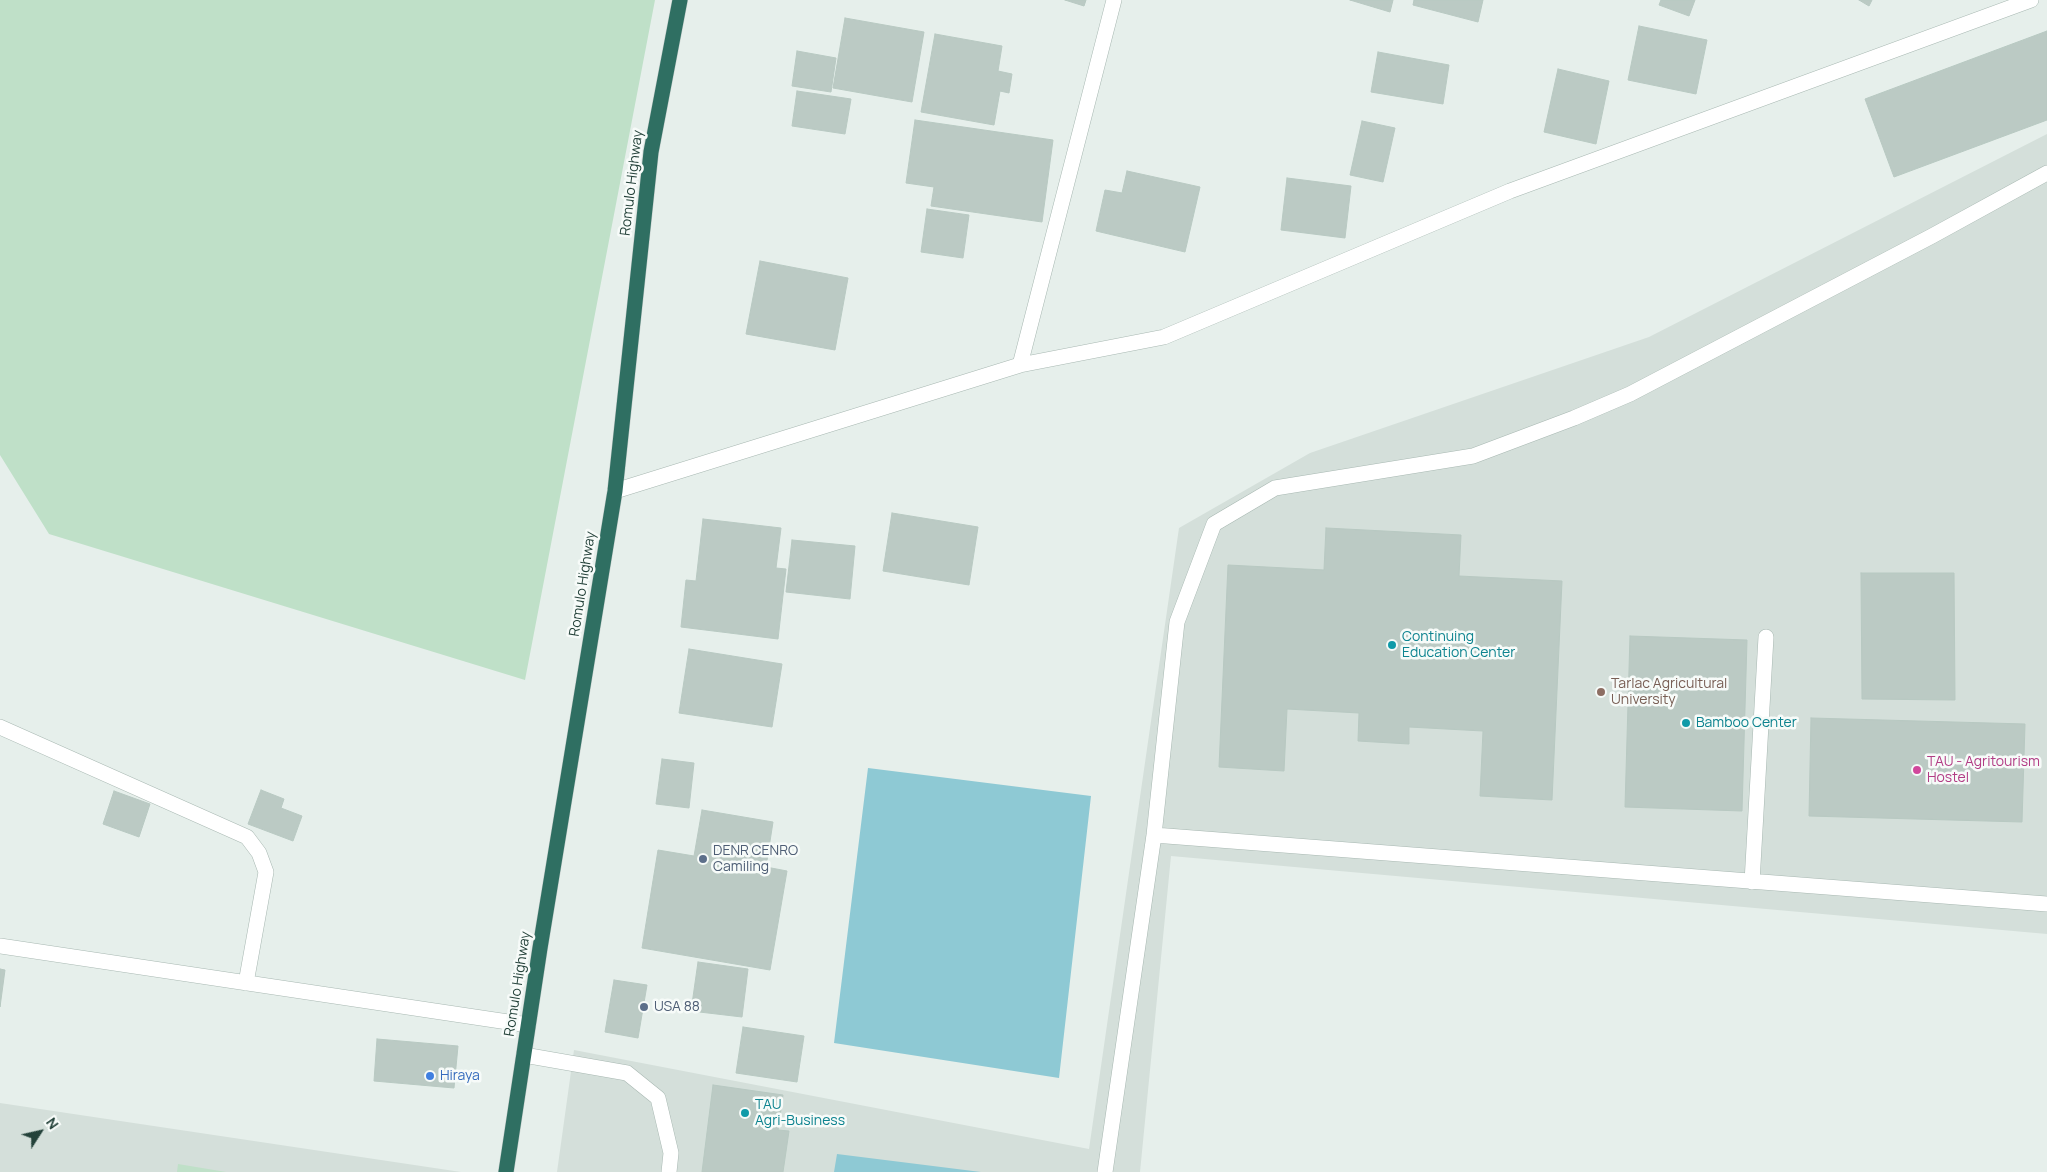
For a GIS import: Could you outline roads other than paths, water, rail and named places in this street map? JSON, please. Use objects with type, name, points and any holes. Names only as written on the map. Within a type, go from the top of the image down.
[{"type":"highway","name":"Romulo Highway","points":[[506,1172],[528,1025],[615,492],[651,152],[680,0]]},
{"type":"street","points":[[1020,365],[1114,0]]},
{"type":"street","points":[[615,492],[1020,365],[1164,337],[1510,191],[2031,0]]},
{"type":"street","points":[[1106,1172],[1154,836],[1177,622],[1214,524],[1275,488],[1473,456],[1574,418],[1630,394],[1932,236],[2047,173]]},
{"type":"street","points":[[1752,882],[1766,637]]},
{"type":"street","points":[[1,726],[247,837],[259,852],[266,872],[246,983]]},
{"type":"street","points":[[1154,836],[2047,904]]},
{"type":"street","points":[[0,946],[528,1025]]},
{"type":"street","points":[[524,1055],[627,1074],[658,1098],[671,1153],[669,1172]]},
{"type":"water","points":[[868,768],[1091,796],[1059,1078],[834,1043]]},
{"type":"water","points":[[837,1154],[981,1172],[834,1172]]},
{"type":"place","name":"Continuing Education Center","points":[[1392,645]]},
{"type":"place","name":"Tarlac Agricultural University","points":[[1601,692]]},
{"type":"place","name":"Bamboo Center","points":[[1686,723]]},
{"type":"place","name":"TAU - Agritourism Hostel","points":[[1917,770]]},
{"type":"place","name":"DENR CENRO Camiling","points":[[703,859]]},
{"type":"place","name":"USA 88","points":[[644,1007]]},
{"type":"place","name":"Hiraya","points":[[430,1076]]},
{"type":"place","name":"TAU Agri-Business","points":[[745,1113]]}]
